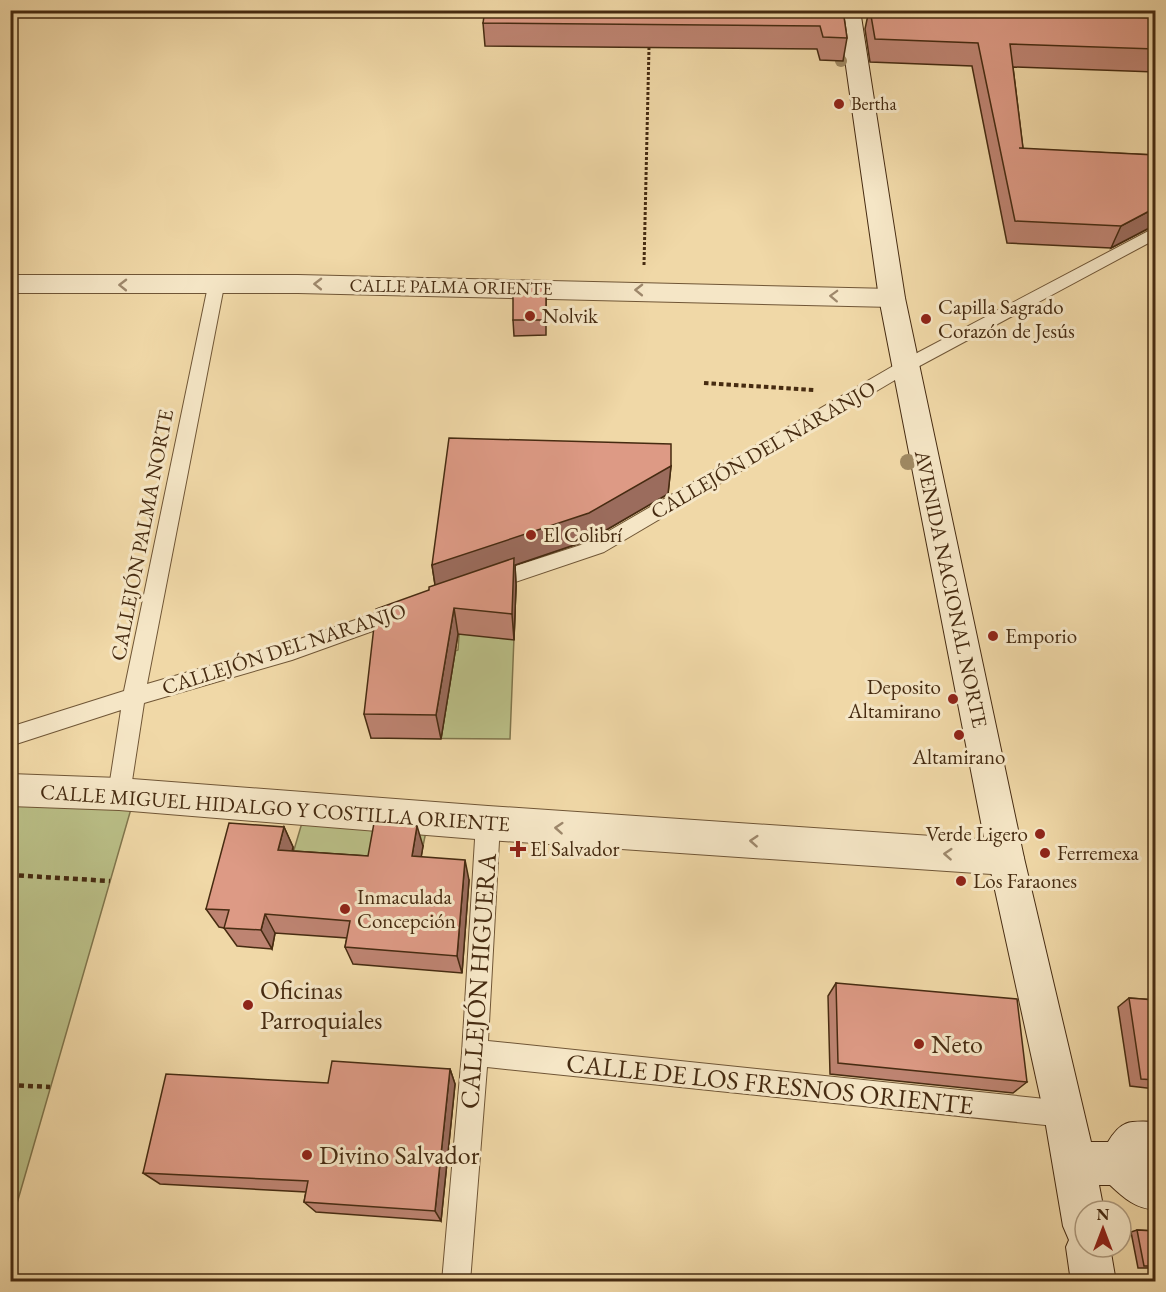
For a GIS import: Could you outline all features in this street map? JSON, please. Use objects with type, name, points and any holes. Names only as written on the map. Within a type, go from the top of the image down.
[{"type":"street","name":"AVENIDA NACIONAL NORTE","points":[[849,10],[892,298],[1006,858],[1065,1114],[1081,1199]]},
{"type":"street","name":"CALLE PALMA ORIENTE","points":[[10,284],[216,286],[297,284],[644,290],[892,298]]},
{"type":"street","name":"CALLE MIGUEL HIDALGO Y COSTILLA ORIENTE","points":[[10,790],[119,794],[204,806],[1006,858]]},
{"type":"street","points":[[1119,1164],[1132,1142],[1155,1143]]},
{"type":"street","points":[[1075,1162],[1119,1164],[1143,1187],[1155,1188]]},
{"type":"street","points":[[1090,1259],[1094,1281]]},
{"type":"lane","name":"CALLEJÓN DEL NARANJO","points":[[476,587],[597,547],[906,366],[1155,232]]},
{"type":"lane","name":"CALLEJÓN PALMA NORTE","points":[[119,794],[134,696],[216,286]]},
{"type":"lane","name":"CALLEJÓN DEL NARANJO","points":[[10,737],[134,696],[292,651],[424,604]]},
{"type":"lane","name":"CALLEJÓN HIGUERA","points":[[456,1281],[475,1053],[488,823]]},
{"type":"lane","name":"CALLE DE LOS FRESNOS ORIENTE","points":[[475,1053],[1065,1114]]},
{"type":"path","points":[[644,290],[649,47]]},
{"type":"path","points":[[704,383],[863,393]]},
{"type":"path","points":[[10,875],[110,881]]},
{"type":"path","points":[[10,1085],[50,1087]]},
{"type":"green space","points":[[516,586],[510,739],[371,738],[378,681],[458,650],[461,606]]},
{"type":"green space","points":[[11,803],[131,809],[11,1224]]},
{"type":"green space","points":[[304,816],[428,822],[423,846],[381,844],[375,876],[288,870]]},
{"type":"building","points":[[485,10],[843,10],[847,38],[823,37],[820,26],[483,23]]},
{"type":"building","points":[[870,10],[971,10],[1155,18],[1155,49],[1010,44],[1023,148],[1019,148],[1155,155],[1155,208],[1121,226],[1015,221],[978,43],[875,39]]},
{"type":"building","points":[[513,285],[546,285],[546,320],[513,320]]},
{"type":"building","points":[[449,438],[671,444],[671,466],[589,513],[432,565]]},
{"type":"building","points":[[514,558],[512,614],[454,608],[436,715],[364,714],[376,609],[429,590],[429,587]]},
{"type":"building","name":"Inmaculada Concepción","points":[[229,823],[284,827],[278,850],[368,856],[374,823],[417,826],[412,856],[465,860],[457,956],[345,947],[350,921],[265,914],[261,930],[224,928],[229,910],[206,909]]},
{"type":"building","name":"Neto","points":[[836,983],[1017,999],[1027,1082],[838,1063]]},
{"type":"building","points":[[1129,998],[1155,1000],[1155,1080],[1141,1079]]},
{"type":"building","name":"Divino Salvador","points":[[332,1061],[450,1069],[435,1211],[304,1202],[308,1181],[143,1173],[166,1074],[328,1083]]},
{"type":"building","points":[[1137,1230],[1155,1231],[1155,1266],[1144,1266]]},
{"type":"place","name":"Bertha","points":[[839,104]]},
{"type":"place","name":"Nolvik","points":[[530,316]]},
{"type":"place","name":"Capilla Sagrado Corazón de Jesús","points":[[926,319]]},
{"type":"place","name":"El Colibrí","points":[[531,535]]},
{"type":"place","name":"Emporio","points":[[993,636]]},
{"type":"place","name":"Deposito Altamirano","points":[[953,699]]},
{"type":"place","name":"Altamirano","points":[[959,735]]},
{"type":"place","name":"Verde Ligero","points":[[1040,834]]},
{"type":"place","name":"El Salvador","points":[[518,849]]},
{"type":"place","name":"Ferremexa","points":[[1045,853]]},
{"type":"place","name":"Los Faraones","points":[[961,881]]},
{"type":"place","name":"Inmaculada Concepción","points":[[345,909]]},
{"type":"place","name":"Oficinas Parroquiales","points":[[248,1005]]},
{"type":"place","name":"Neto","points":[[919,1044]]},
{"type":"place","name":"Divino Salvador","points":[[307,1155]]}]
